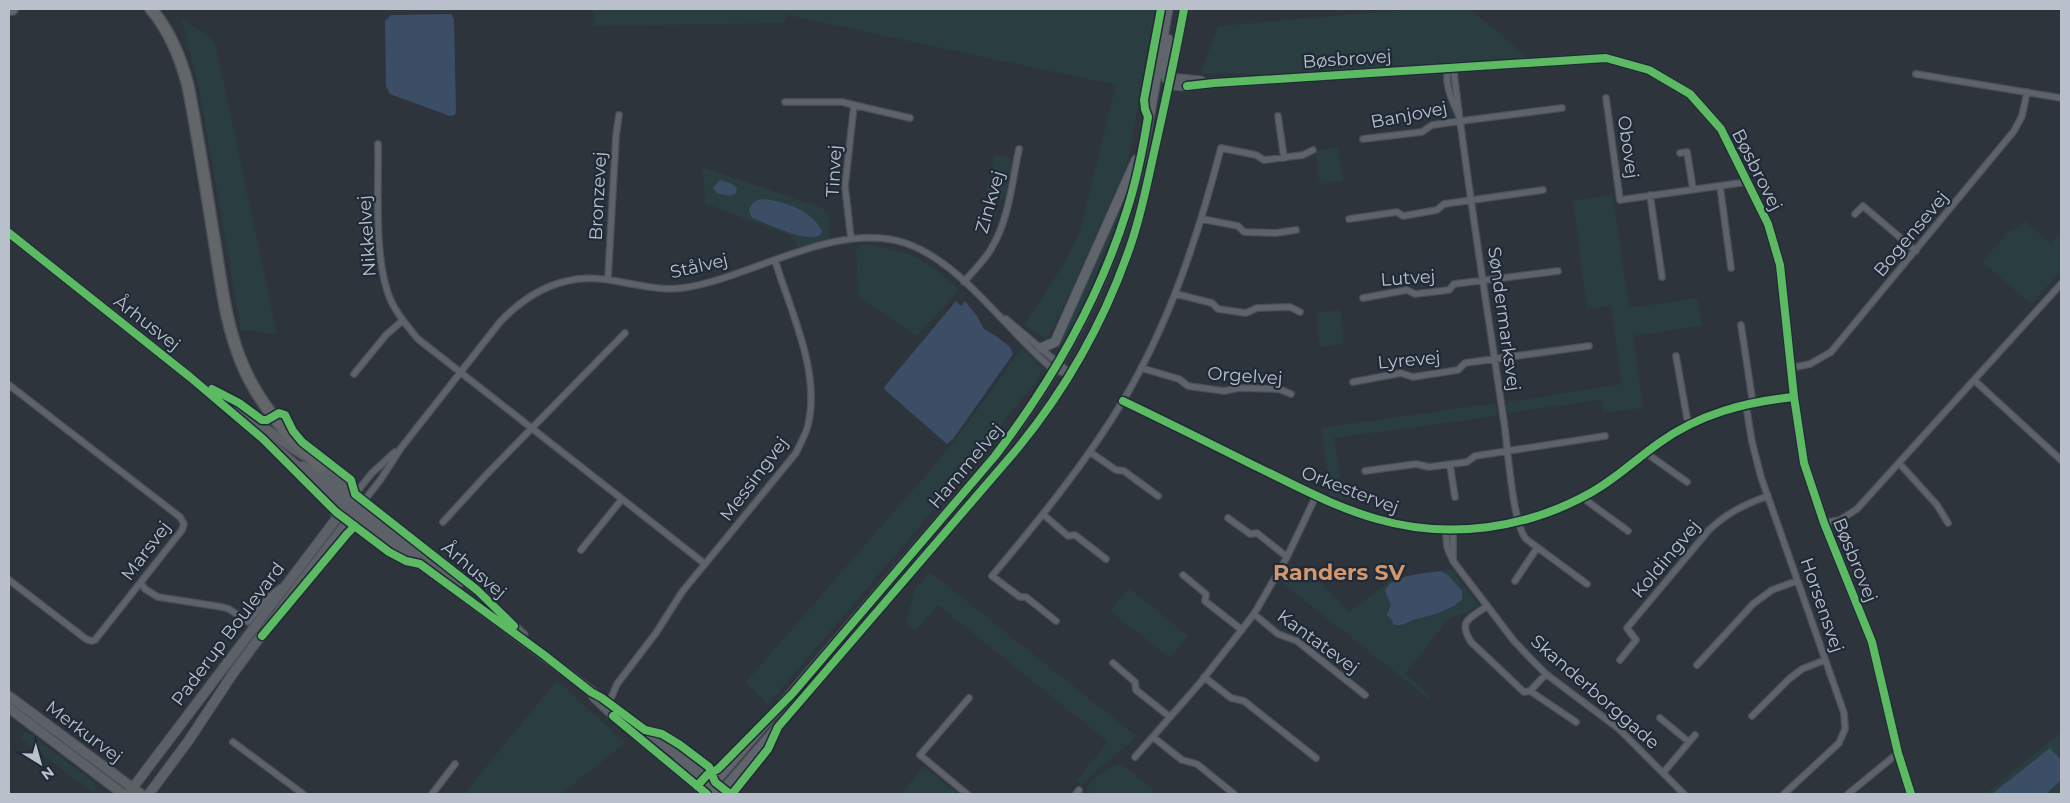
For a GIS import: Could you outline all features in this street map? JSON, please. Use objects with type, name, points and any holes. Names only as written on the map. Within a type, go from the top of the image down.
[{"type":"highway","points":[[151,9],[171,38],[183,67],[188,86],[222,290],[236,349],[249,378],[269,410],[284,430],[321,468]]},
{"type":"main road","points":[[1153,91],[1169,80],[1165,66],[1169,9]]},
{"type":"main road","name":"Hammelvej","points":[[715,788],[792,694],[995,456],[1023,420],[1057,366],[1088,309],[1113,250],[1133,190],[1169,9]]},
{"type":"main road","name":"Hammelvej","points":[[715,788],[1017,449],[1045,414],[1070,374],[1104,310],[1133,239],[1184,9]]},
{"type":"main road","points":[[1041,348],[1056,342],[1144,141]]},
{"type":"main road","points":[[715,788],[716,771],[792,694]]},
{"type":"street","name":"Bøsbrovej","points":[[1169,80],[1187,86],[1606,58],[1649,70],[1690,94],[1720,129],[1768,224],[1780,265],[1790,368],[1804,463],[1824,523],[1872,642],[1898,753],[1911,794]]},
{"type":"street","name":"Søndermarksvej","points":[[1449,68],[1446,74],[1448,84],[1461,120],[1517,522]]},
{"type":"street","points":[[1916,74],[2061,98]]},
{"type":"street","name":"Bogensevej","points":[[1790,368],[1810,364],[1831,352],[2014,131],[2022,116],[2027,92]]},
{"type":"street","name":"Obovej","points":[[1606,98],[1620,200],[1747,182]]},
{"type":"street","points":[[785,102],[842,102],[910,118]]},
{"type":"street","name":"Tinvej","points":[[851,239],[845,186],[854,105]]},
{"type":"street","name":"Banjovej","points":[[1363,139],[1422,132],[1432,125],[1461,120],[1562,108]]},
{"type":"street","name":"Bronzevej","points":[[608,278],[616,136],[619,115]]},
{"type":"street","points":[[1278,116],[1284,158]]},
{"type":"street","name":"Nikkelvej","points":[[378,144],[380,258],[391,301],[402,321],[418,339],[460,371]]},
{"type":"street","points":[[1056,621],[1026,596],[1020,597],[992,576],[1044,515],[1090,452],[1123,401],[1141,368],[1176,294],[1202,219],[1221,148],[1256,155],[1264,160],[1303,155],[1313,150]]},
{"type":"street","name":"Zinkvej","points":[[964,282],[990,251],[998,237],[1004,222],[1019,150]]},
{"type":"street","points":[[1680,153],[1687,152],[1693,189]]},
{"type":"street","points":[[1720,186],[1731,268]]},
{"type":"street","points":[[1349,219],[1397,212],[1403,216],[1437,210],[1444,204],[1543,190]]},
{"type":"street","name":"Obovej","points":[[1650,195],[1662,277]]},
{"type":"street","points":[[1855,214],[1862,206],[1916,251]]},
{"type":"street","points":[[1202,219],[1238,226],[1244,232],[1276,233],[1296,230]]},
{"type":"street","name":"Århusvej","points":[[9,233],[190,377],[263,439],[357,503],[477,590],[544,655]]},
{"type":"street","name":"Stålvej","points":[[357,503],[460,371],[516,306],[539,290],[566,281],[584,278],[608,278],[640,286],[670,289],[694,286],[817,247],[859,237],[886,238],[906,243],[924,251],[942,263],[1041,348],[1057,366]]},
{"type":"street","name":"Messingvej","points":[[609,703],[617,684],[656,633],[682,592],[791,461],[808,427],[811,412],[810,374],[775,260]]},
{"type":"street","name":"Lutvej","points":[[1363,298],[1407,290],[1415,294],[1449,290],[1454,284],[1558,271]]},
{"type":"street","points":[[1824,523],[1840,520],[1857,509],[2061,284]]},
{"type":"street","points":[[1176,294],[1212,303],[1218,309],[1246,313],[1257,308],[1290,307],[1300,312]]},
{"type":"street","name":"Stålvej","points":[[991,307],[1034,352],[1070,374]]},
{"type":"street","points":[[354,374],[386,335],[402,321]]},
{"type":"street","points":[[1741,325],[1753,404]]},
{"type":"street","points":[[443,522],[625,333]]},
{"type":"street","name":"Lyrevej","points":[[1353,382],[1401,373],[1412,377],[1458,370],[1465,364],[1589,346]]},
{"type":"street","points":[[1676,356],[1687,418],[1690,423]]},
{"type":"street","name":"Orgelvej","points":[[1141,368],[1179,379],[1188,386],[1224,391],[1238,388],[1279,389],[1291,394]]},
{"type":"street","points":[[460,371],[705,564]]},
{"type":"street","name":"Århusvej","points":[[190,377],[321,468],[357,503],[368,526],[544,655],[591,692],[609,703],[715,788]]},
{"type":"street","points":[[1974,380],[2061,460]]},
{"type":"street","name":"Marsvej","points":[[9,385],[183,520],[184,524],[182,530],[99,638],[90,641],[9,580]]},
{"type":"street","name":"Orkestervej","points":[[1123,401],[1316,496],[1378,519],[1419,528],[1450,530],[1489,527],[1517,522],[1555,510],[1584,496],[1624,471],[1646,453],[1690,423],[1718,412],[1746,405],[1794,397]]},
{"type":"street","name":"Horsensvej","points":[[1746,405],[1752,442],[1768,496],[1844,713],[1844,728],[1839,743],[1784,794]]},
{"type":"street","points":[[1365,471],[1416,464],[1429,467],[1467,462],[1475,456],[1605,436]]},
{"type":"street","points":[[263,439],[334,509],[337,518]]},
{"type":"street","name":"Stålvej","points":[[357,503],[372,473],[401,448]]},
{"type":"street","points":[[1090,452],[1116,470],[1124,471],[1158,496]]},
{"type":"street","points":[[1646,453],[1688,482]]},
{"type":"street","points":[[1899,463],[1937,505],[1948,523]]},
{"type":"street","points":[[1450,464],[1455,497]]},
{"type":"street","name":"Kantatevej","points":[[1135,757],[1204,677],[1254,614],[1287,557],[1316,496]]},
{"type":"street","points":[[1584,496],[1587,501],[1628,531]]},
{"type":"street","name":"Koldingvej","points":[[1620,660],[1636,640],[1627,628],[1709,530],[1723,517],[1742,506],[1768,496]]},
{"type":"street","points":[[581,550],[622,499]]},
{"type":"street","name":"Paderup Boulevard","points":[[130,791],[337,518],[357,503]]},
{"type":"street","name":"Paderup Boulevard","points":[[149,794],[189,740],[232,675],[357,503]]},
{"type":"street","points":[[1044,515],[1068,536],[1075,535],[1106,560]]},
{"type":"street","points":[[1228,518],[1250,534],[1257,533],[1287,557]]},
{"type":"street","points":[[1517,522],[1520,533],[1537,548],[1587,584]]},
{"type":"street","points":[[262,636],[351,529],[362,524],[368,526]]},
{"type":"street","name":"Skanderborggade","points":[[1450,530],[1453,534],[1453,561],[1514,641],[1546,674],[1619,729],[1663,773],[1679,793]]},
{"type":"street","points":[[1515,580],[1537,548]]},
{"type":"street","points":[[1183,575],[1206,594],[1205,601],[1242,630]]},
{"type":"street","points":[[1697,665],[1757,600],[1772,590],[1798,580]]},
{"type":"street","points":[[141,583],[152,595],[222,607],[229,609],[248,622],[268,598],[287,583]]},
{"type":"street","points":[[1487,606],[1469,618],[1466,624],[1465,633],[1471,642],[1524,692],[1530,691],[1546,674]]},
{"type":"street","name":"Kantatevej","points":[[1254,614],[1278,634],[1297,641],[1364,695]]},
{"type":"street","points":[[1752,716],[1789,679],[1802,669],[1825,660]]},
{"type":"street","points":[[1113,663],[1135,682],[1136,690],[1170,717]]},
{"type":"street","points":[[1204,677],[1231,698],[1244,701],[1316,758]]},
{"type":"street","points":[[1530,691],[1576,722]]},
{"type":"street","name":"Århusvej","points":[[591,692],[598,703],[616,719],[699,780],[715,788]]},
{"type":"street","name":"Merkurvej","points":[[9,696],[130,791],[141,794]]},
{"type":"street","points":[[967,794],[920,755],[969,698]]},
{"type":"street","name":"Merkurvej","points":[[9,708],[123,794]]},
{"type":"street","name":"Skanderborggade","points":[[1660,718],[1689,742]]},
{"type":"street","name":"Skanderborggade","points":[[1663,773],[1695,735]]},
{"type":"street","points":[[1153,737],[1182,760],[1198,764],[1234,794]]},
{"type":"street","points":[[233,742],[303,794]]},
{"type":"street","points":[[1848,794],[1898,753]]},
{"type":"street","points":[[432,794],[455,764]]},
{"type":"green space","points":[[594,9],[1156,9],[1127,165],[1069,296],[1047,340],[1024,325],[1065,262],[1080,231],[1116,85],[787,15],[784,23],[594,26]]},
{"type":"green space","points":[[1417,9],[1470,9],[1528,58],[1253,75],[1242,73],[1200,74],[1218,26]]},
{"type":"green space","points":[[181,18],[215,42],[277,334],[241,330],[199,88]]},
{"type":"green space","points":[[1338,147],[1343,181],[1320,184],[1315,151]]},
{"type":"green space","points":[[996,155],[1013,160],[1005,196],[1002,199],[986,194]]},
{"type":"green space","points":[[702,167],[822,208],[829,216],[829,239],[799,247],[791,236],[706,204]],"holes":[[[775,200],[796,208],[814,219],[822,231],[820,234],[752,218]]]},
{"type":"green space","points":[[1613,195],[1629,308],[1697,298],[1702,325],[1633,336],[1643,408],[1603,413],[1601,400],[1508,413],[1507,402],[1622,384],[1611,305],[1587,309],[1573,201]]},
{"type":"green space","points":[[1117,210],[1121,211],[1085,303],[1060,350],[1057,345]]},
{"type":"green space","points":[[2025,221],[2051,244],[2061,232],[2061,271],[2031,304],[1982,262],[2009,231],[2019,228]]},
{"type":"green space","points":[[860,245],[876,246],[914,256],[935,269],[959,290],[917,336],[861,299],[858,295],[856,250]]},
{"type":"green space","points":[[1340,310],[1344,344],[1320,347],[1316,313]]},
{"type":"green space","points":[[1022,348],[1042,368],[1037,381],[1007,417],[984,451],[768,704],[746,682],[950,447]]},
{"type":"green space","points":[[1496,403],[1497,416],[1334,438],[1343,500],[1331,496],[1321,428]]},
{"type":"green space","points":[[1290,563],[1309,571],[1349,612],[1393,579],[1451,569],[1479,606],[1448,620],[1405,674],[1431,696],[1429,699],[1280,581]]},
{"type":"green space","points":[[930,572],[1136,736],[1082,785],[1076,781],[1108,742],[938,605],[915,631],[906,623],[915,589]]},
{"type":"green space","points":[[1129,588],[1188,636],[1170,658],[1110,611]]},
{"type":"green space","points":[[557,680],[625,743],[561,794],[464,794]]},
{"type":"green space","points":[[26,731],[95,783],[96,792],[91,791],[20,738]]},
{"type":"green space","points":[[2061,732],[2061,791],[2056,794],[1986,794]]},
{"type":"green space","points":[[1121,763],[1157,794],[1092,794],[1086,789],[1101,773]]},
{"type":"green space","points":[[924,766],[958,794],[901,794]]},
{"type":"water","points":[[451,14],[454,19],[456,110],[455,115],[450,116],[390,94],[386,86],[385,21],[391,15]]},
{"type":"water","points":[[720,180],[737,188],[736,193],[730,196],[717,193],[713,188]]},
{"type":"water","points":[[765,199],[790,205],[806,213],[818,224],[822,231],[820,235],[806,237],[797,235],[752,218],[749,210],[753,203]]},
{"type":"water","points":[[956,301],[961,306],[965,301],[977,316],[984,329],[1010,347],[1013,354],[953,439],[947,444],[884,389]]},
{"type":"water","points":[[1440,571],[1448,575],[1462,591],[1462,600],[1440,612],[1402,625],[1393,624],[1387,615],[1391,605],[1385,591],[1388,585],[1401,578]]},
{"type":"water","points":[[2050,748],[2061,760],[2061,780],[2046,794],[1992,794]]},
{"type":"cycle path","points":[[697,786],[707,775],[718,769],[792,694],[995,456],[1036,399],[1072,339],[1103,276],[1131,198],[1148,117],[1144,100],[1161,9]]},
{"type":"cycle path","points":[[732,794],[768,749],[778,727],[1017,449],[1053,401],[1084,350],[1111,297],[1135,231],[1144,199],[1184,9]]},
{"type":"cycle path","points":[[1187,86],[1606,58],[1649,70],[1690,94],[1721,129],[1768,224],[1780,265],[1794,397],[1804,463],[1824,523],[1872,642],[1898,753],[1911,794]]},
{"type":"cycle path","points":[[9,233],[190,377],[263,439],[336,512],[389,552],[406,561],[420,564],[645,730],[662,734],[680,745],[709,767],[715,782],[730,794]]},
{"type":"cycle path","points":[[212,389],[239,403],[262,420],[267,420],[279,413],[285,415],[293,431],[302,442],[351,480],[355,494],[477,590],[514,626]]},
{"type":"cycle path","points":[[1123,401],[1300,488],[1345,508],[1377,519],[1404,525],[1432,529],[1460,529],[1514,522],[1541,515],[1567,505],[1601,487],[1659,443],[1690,424],[1740,406],[1794,397]]},
{"type":"cycle path","points":[[262,636],[355,526]]},
{"type":"cycle path","points":[[613,716],[707,794]]},
{"type":"district","name":"Randers SV","points":[[1339,572]]}]
